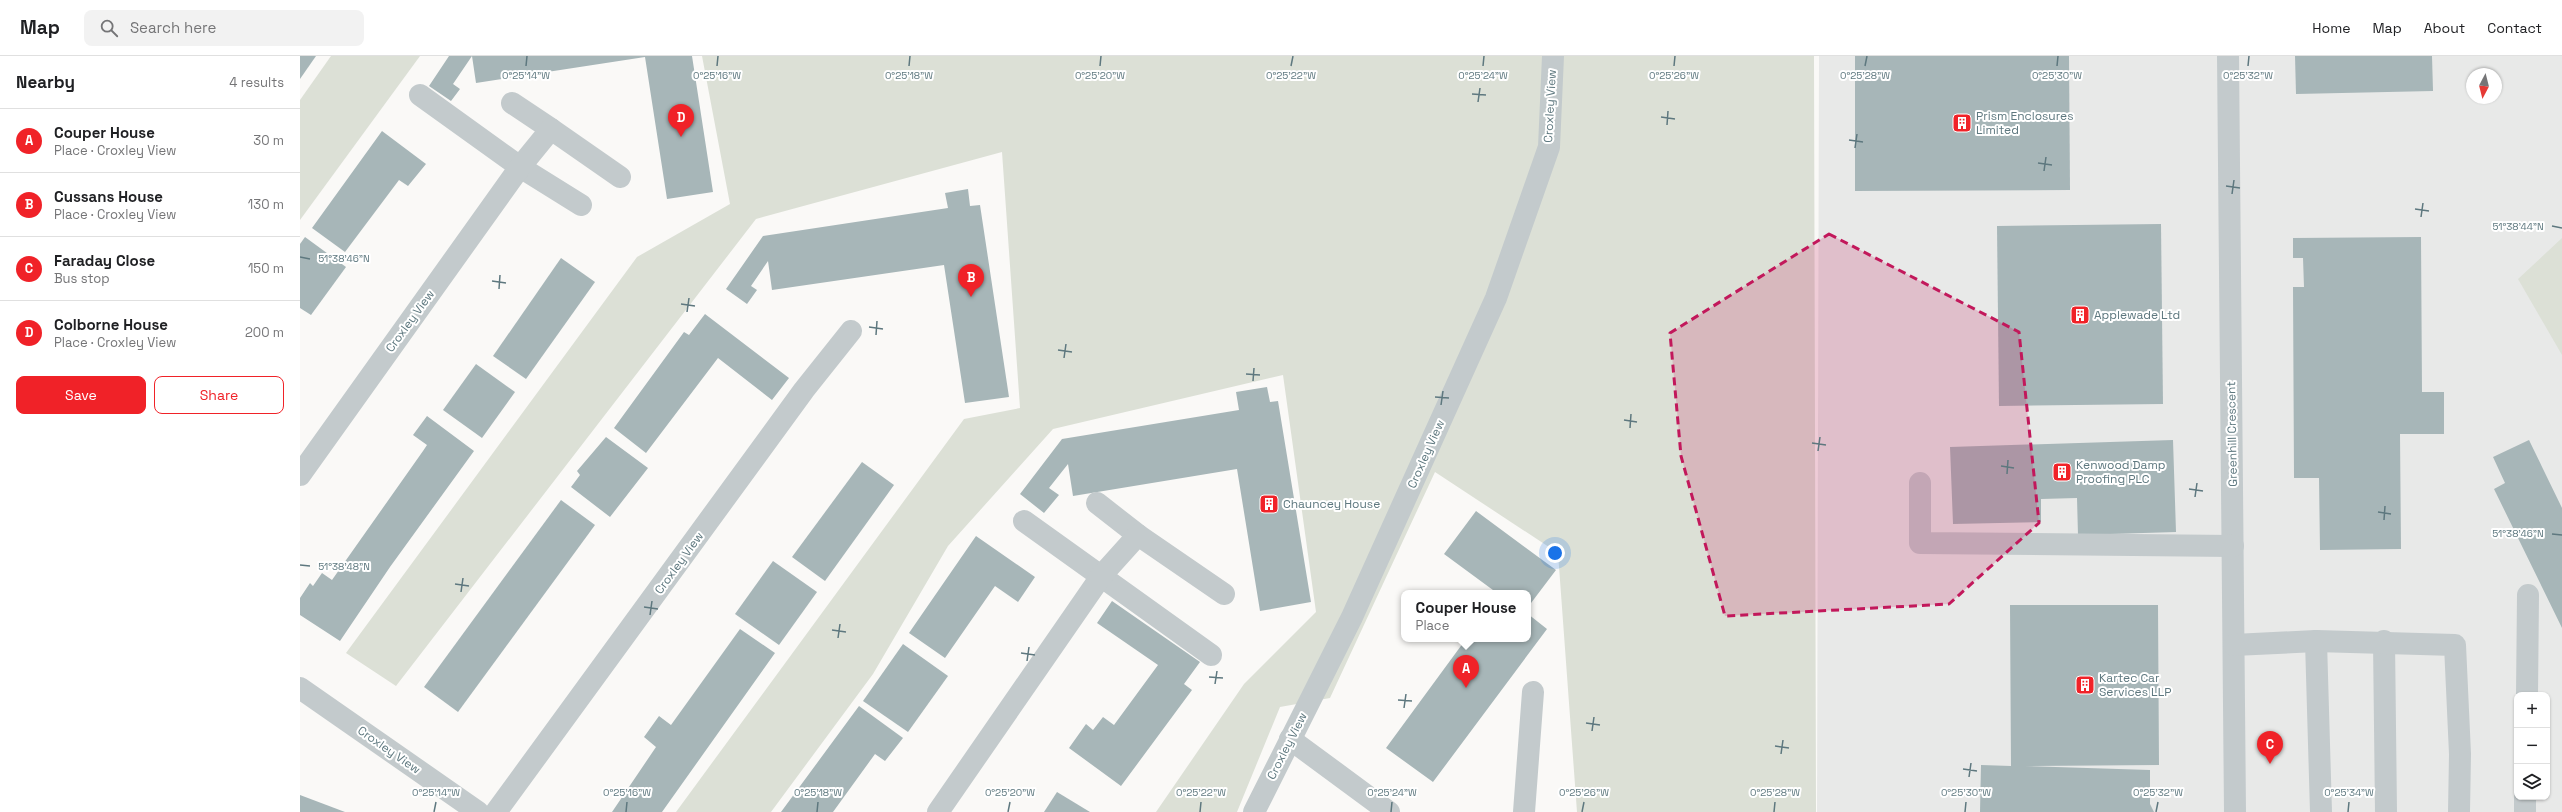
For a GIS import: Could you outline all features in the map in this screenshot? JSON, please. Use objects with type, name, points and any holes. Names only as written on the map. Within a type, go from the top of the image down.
[{"type":"street","name":"Croxley View","points":[[1254,812],[1352,617],[1496,298],[1549,147],[1553,56]]},
{"type":"street","name":"Greenhill Crescent","points":[[2228,56],[2235,812]]},
{"type":"street","points":[[420,96],[520,168],[581,205]]},
{"type":"street","points":[[512,103],[620,177]]},
{"type":"street","name":"Croxley View","points":[[300,475],[520,168],[551,129]]},
{"type":"street","name":"Croxley View","points":[[496,812],[804,390],[851,331]]},
{"type":"street","points":[[1920,483],[1920,543],[2233,546]]},
{"type":"street","points":[[1096,503],[1138,535],[1224,594]]},
{"type":"street","points":[[1024,521],[1102,575],[1211,656]]},
{"type":"street","points":[[938,812],[1102,575],[1138,535]]},
{"type":"street","points":[[2527,692],[2528,595]]},
{"type":"street","points":[[2234,645],[2316,640],[2384,641],[2455,645],[2460,754],[2459,812]]},
{"type":"street","points":[[2316,640],[2321,812]]},
{"type":"street","points":[[2384,641],[2386,812]]},
{"type":"street","name":"Croxley View","points":[[300,688],[478,812]]},
{"type":"street","points":[[1524,812],[1533,692]]},
{"type":"street","points":[[1290,739],[1389,812]]},
{"type":"street","points":[[2525,800],[2525,812]]},
{"type":"highlighted area","points":[[1829,234],[2019,332],[2039,523],[1949,604],[1725,616],[1681,456],[1670,333]]},
{"type":"shaded area","points":[[331,56],[420,56],[300,220],[300,100]]},
{"type":"shaded area","points":[[702,56],[1814,56],[1816,812],[1577,812],[1558,553],[1435,472],[1330,698],[1280,707],[1237,812],[1156,812],[1244,684],[1316,612],[1283,375],[1053,429],[948,546],[873,674],[771,812],[676,812],[964,419],[1020,408],[1002,152],[756,219],[396,686],[346,653],[637,257],[730,204]]},
{"type":"shaded area","points":[[1819,56],[2562,56],[2562,812],[1817,812]]},
{"type":"shaded area","points":[[2562,238],[2562,355],[2518,279]]},
{"type":"building","points":[[300,56],[316,56],[300,79]]},
{"type":"building","points":[[449,56],[472,56],[453,84],[460,89],[451,101],[429,86]]},
{"type":"building","points":[[472,56],[692,56],[713,192],[667,199],[645,57],[476,83]]},
{"type":"building","name":"Prism Enclosures Limited","points":[[1855,56],[2069,56],[2070,190],[1855,191]]},
{"type":"building","points":[[2295,56],[2432,56],[2433,91],[2296,94]]},
{"type":"building","points":[[382,131],[426,164],[408,186],[399,180],[345,252],[312,228]]},
{"type":"building","points":[[968,189],[970,206],[980,205],[1009,397],[965,403],[944,265],[772,290],[768,261],[751,286],[757,290],[747,304],[726,289],[763,236],[948,208],[945,193]]},
{"type":"building","name":"Applewade Ltd","points":[[2161,224],[2163,404],[1999,406],[1997,226]]},
{"type":"building","points":[[305,237],[346,267],[311,315],[300,308],[300,244]]},
{"type":"building","points":[[2421,237],[2422,392],[2444,392],[2444,434],[2400,434],[2401,549],[2320,550],[2319,478],[2294,478],[2293,287],[2304,287],[2303,258],[2293,258],[2293,238]]},
{"type":"building","points":[[561,258],[595,282],[526,379],[493,356]]},
{"type":"building","points":[[705,314],[789,378],[772,400],[718,358],[646,453],[614,428],[684,332],[689,335]]},
{"type":"building","points":[[476,364],[515,392],[482,438],[443,410]]},
{"type":"building","name":"Chauncey House","points":[[1267,387],[1270,402],[1278,401],[1311,602],[1260,611],[1237,469],[1073,496],[1068,464],[1049,488],[1059,495],[1044,513],[1020,494],[1062,439],[1239,410],[1236,392]]},
{"type":"building","points":[[427,416],[474,451],[390,567],[340,641],[300,615],[300,598],[310,583],[313,586],[322,573],[332,580],[423,451],[427,445],[413,435]]},
{"type":"building","points":[[606,437],[648,468],[610,517],[571,487],[580,475],[577,471]]},
{"type":"building","name":"Kenwood Damp Proofing PLC","points":[[2173,440],[2176,532],[2078,535],[2077,498],[2041,499],[2041,522],[1953,524],[1950,447]]},
{"type":"building","points":[[2529,440],[2562,508],[2562,628],[2494,489],[2505,483],[2493,457]]},
{"type":"building","points":[[862,462],[894,485],[825,581],[792,557]]},
{"type":"building","points":[[561,500],[595,525],[458,712],[424,687]]},
{"type":"building","points":[[1476,511],[1556,570],[1531,603],[1531,590],[1493,590],[1444,554]]},
{"type":"building","points":[[976,536],[1035,577],[1018,602],[995,586],[945,658],[909,633]]},
{"type":"building","points":[[773,561],[817,592],[779,645],[735,614]]},
{"type":"building","points":[[1112,601],[1200,662],[1184,684],[1192,690],[1121,786],[1069,748],[1086,724],[1093,730],[1103,717],[1114,725],[1158,665],[1097,623]]},
{"type":"building","name":"Kartec Car Services LLP","points":[[2010,605],[2158,605],[2159,765],[2025,766],[2150,770],[2150,804],[2154,812],[1980,812],[1981,765],[2011,766]]},
{"type":"building","points":[[1531,616],[1547,629],[1433,782],[1386,748],[1464,642],[1531,642]]},
{"type":"building","points":[[740,629],[775,653],[662,812],[612,812],[656,747],[644,737],[659,716],[671,725]]},
{"type":"building","points":[[903,644],[948,676],[908,732],[863,701]]},
{"type":"building","points":[[859,706],[903,738],[885,761],[875,754],[833,812],[781,812]]},
{"type":"building","points":[[1057,792],[1090,812],[1044,812]]},
{"type":"building","points":[[300,795],[345,812],[300,812]]},
{"type":"place","name":"Prism Enclosures Limited","points":[[1962,123]]},
{"type":"place","name":"Colborne House","points":[[681,137]]},
{"type":"place","name":"Cussans House","points":[[971,297]]},
{"type":"place","name":"Applewade Ltd","points":[[2080,315]]},
{"type":"place","name":"Kenwood Damp Proofing PLC","points":[[2062,472]]},
{"type":"place","name":"Chauncey House","points":[[1269,504]]},
{"type":"place","name":"Kartec Car Services LLP","points":[[2085,685]]},
{"type":"place","name":"Couper House","points":[[1466,688]]},
{"type":"place","name":"Faraday Close","points":[[2270,764]]}]
